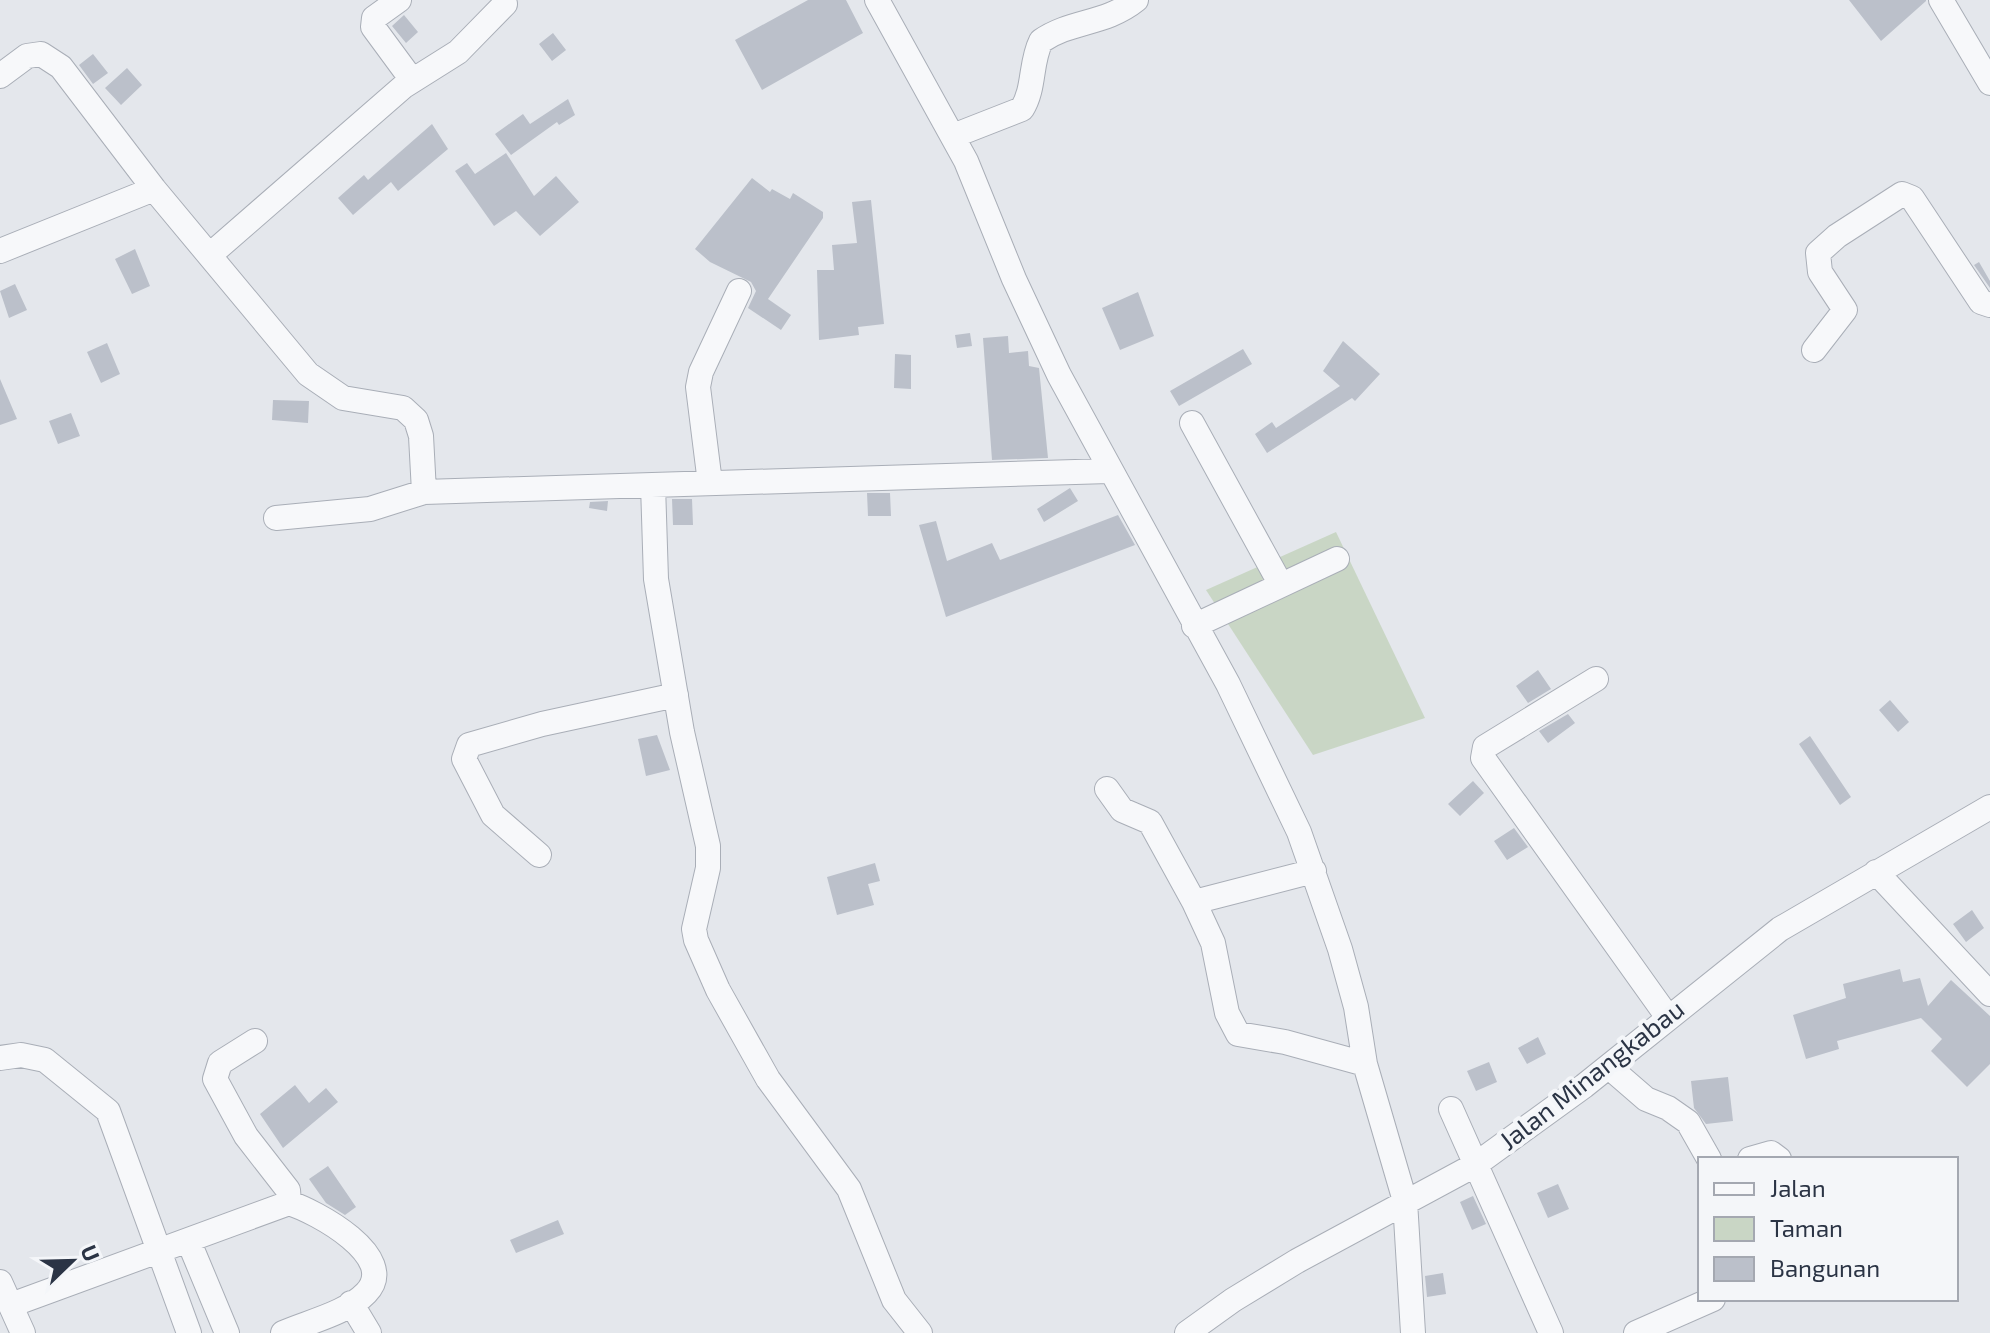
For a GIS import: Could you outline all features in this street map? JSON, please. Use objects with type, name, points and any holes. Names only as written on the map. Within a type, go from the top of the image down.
[{"type":"street","points":[[399,0],[374,18],[373,27],[412,80]]},
{"type":"street","points":[[877,0],[953,136],[1059,375],[1271,767],[1314,871],[1356,1007],[1365,1064],[1405,1201],[1413,1333]]},
{"type":"street","points":[[953,136],[1022,109],[1029,98],[1032,66],[1041,41],[1064,29],[1116,15],[1136,0]]},
{"type":"street","points":[[1941,0],[1990,83]]},
{"type":"street","points":[[211,254],[412,80],[458,52],[505,4]]},
{"type":"street","points":[[0,76],[27,56],[41,54],[52,58],[142,169],[154,189],[318,384],[343,398],[403,408],[416,420],[421,436],[424,492]]},
{"type":"street","points":[[0,251],[154,189]]},
{"type":"street","points":[[1814,350],[1845,310],[1820,272],[1818,253],[1837,236],[1902,194],[1912,198],[1981,302],[1990,305]]},
{"type":"street","points":[[710,483],[698,387],[701,372],[739,291]]},
{"type":"street","points":[[1192,423],[1281,585]]},
{"type":"street","points":[[276,518],[370,509],[424,492],[1109,471]]},
{"type":"street","points":[[653,485],[656,579],[676,695],[708,846],[708,868],[694,929],[696,940],[718,990],[768,1079],[849,1189],[894,1300],[920,1333]]},
{"type":"street","points":[[1194,626],[1337,559]]},
{"type":"street","points":[[1596,679],[1485,747],[1483,758],[1667,1016]]},
{"type":"street","points":[[539,855],[503,828],[493,815],[464,759],[469,745],[530,727],[676,695]]},
{"type":"street","points":[[1107,789],[1122,810],[1150,822],[1194,902],[1216,953],[1227,1013],[1238,1034],[1285,1042],[1365,1064]]},
{"type":"street","name":"Jalan Minangkabau","points":[[1187,1333],[1233,1300],[1405,1201],[1475,1165],[1609,1067],[1667,1016],[1780,929],[1990,807]]},
{"type":"street","points":[[1194,902],[1314,871]]},
{"type":"street","points":[[1876,872],[1990,994]]},
{"type":"street","points":[[255,1041],[220,1063],[215,1079],[246,1136],[288,1190],[289,1203]]},
{"type":"street","points":[[0,1058],[21,1055],[45,1060],[101,1102],[112,1119],[189,1333]]},
{"type":"street","points":[[1609,1067],[1646,1099],[1668,1108],[1688,1122],[1708,1157]]},
{"type":"street","points":[[1451,1109],[1551,1333]]},
{"type":"street","points":[[1757,1157],[1771,1153],[1776,1157]]},
{"type":"street","points":[[11,1305],[289,1203],[332,1223],[365,1252],[373,1270],[373,1281],[367,1292],[351,1303],[283,1333]]},
{"type":"street","points":[[189,1242],[227,1333]]},
{"type":"street","points":[[0,1282],[23,1333]]},
{"type":"street","points":[[1636,1333],[1708,1301]]},
{"type":"street","points":[[351,1303],[369,1333]]},
{"type":"green space","points":[[1336,532],[1425,718],[1313,755],[1206,590]]},
{"type":"building","points":[[808,0],[846,0],[863,33],[762,90],[735,40]]},
{"type":"building","points":[[1849,0],[1926,0],[1926,1],[1881,41]]},
{"type":"building","points":[[404,15],[418,32],[406,43],[392,26]]},
{"type":"building","points":[[553,33],[566,50],[552,61],[539,44]]},
{"type":"building","points":[[93,54],[108,73],[93,84],[79,65]]},
{"type":"building","points":[[127,68],[142,85],[121,105],[105,88]]},
{"type":"building","points":[[568,99],[575,115],[559,125],[557,122],[511,155],[495,134],[523,114],[530,124]]},
{"type":"building","points":[[432,124],[448,149],[398,191],[391,182],[353,215],[338,198],[364,175],[368,180]]},
{"type":"building","points":[[506,153],[534,196],[556,176],[579,202],[540,236],[516,211],[494,226],[455,171],[467,163],[475,174]]},
{"type":"building","points":[[752,178],[770,192],[772,189],[790,199],[793,193],[823,212],[823,218],[768,299],[791,315],[781,330],[748,308],[756,291],[751,282],[710,262],[695,249]]},
{"type":"building","points":[[871,200],[884,324],[858,327],[859,335],[819,340],[817,270],[834,270],[832,245],[857,243],[852,202]]},
{"type":"building","points":[[135,249],[150,286],[132,294],[115,259]]},
{"type":"building","points":[[1979,262],[1990,281],[1990,288],[1974,265]]},
{"type":"building","points":[[15,284],[27,310],[9,318],[0,291]]},
{"type":"building","points":[[1138,292],[1154,336],[1120,350],[1102,308]]},
{"type":"building","points":[[970,333],[972,346],[957,348],[955,335]]},
{"type":"building","points":[[1008,336],[1009,353],[1028,351],[1029,366],[1039,368],[1048,458],[992,460],[983,338]]},
{"type":"building","points":[[1343,341],[1380,374],[1355,401],[1352,398],[1267,453],[1255,434],[1272,422],[1276,428],[1340,386],[1323,371]]},
{"type":"building","points":[[107,343],[120,374],[101,383],[87,352]]},
{"type":"building","points":[[1243,349],[1252,364],[1179,406],[1170,391]]},
{"type":"building","points":[[895,354],[911,355],[911,389],[894,388]]},
{"type":"building","points":[[0,379],[17,419],[0,425]]},
{"type":"building","points":[[273,400],[309,401],[308,423],[272,420]]},
{"type":"building","points":[[71,413],[80,436],[58,444],[49,421]]},
{"type":"building","points":[[1070,488],[1078,501],[1044,522],[1037,509]]},
{"type":"building","points":[[867,493],[890,493],[891,516],[868,516]]},
{"type":"building","points":[[672,499],[692,499],[693,525],[673,525]]},
{"type":"building","points":[[608,501],[607,511],[589,508],[590,502]]},
{"type":"building","points":[[1118,515],[1135,545],[946,617],[919,525],[936,521],[947,561],[992,543],[1000,560]]},
{"type":"building","points":[[1538,670],[1551,689],[1528,703],[1516,686]]},
{"type":"building","points":[[1890,700],[1909,722],[1898,732],[1879,710]]},
{"type":"building","points":[[1568,714],[1575,723],[1548,743],[1539,731]]},
{"type":"building","points":[[657,735],[670,770],[646,776],[638,739]]},
{"type":"building","points":[[1810,736],[1851,797],[1840,805],[1799,744]]},
{"type":"building","points":[[1473,781],[1484,793],[1460,816],[1448,804]]},
{"type":"building","points":[[1514,828],[1528,847],[1507,860],[1494,841]]},
{"type":"building","points":[[875,863],[880,881],[868,884],[874,905],[837,915],[827,877]]},
{"type":"building","points":[[1972,910],[1984,928],[1966,942],[1953,924]]},
{"type":"building","points":[[1900,969],[1903,982],[1920,978],[1928,1006],[1951,980],[1990,1016],[1990,1064],[1967,1087],[1931,1051],[1942,1039],[1921,1018],[1837,1041],[1839,1049],[1806,1059],[1793,1015],[1846,998],[1843,984]]},
{"type":"building","points":[[1538,1037],[1546,1054],[1527,1064],[1518,1048]]},
{"type":"building","points":[[1489,1062],[1497,1082],[1476,1091],[1467,1071]]},
{"type":"building","points":[[1728,1077],[1733,1121],[1706,1124],[1694,1108],[1691,1081]]},
{"type":"building","points":[[295,1085],[309,1103],[326,1088],[338,1102],[283,1148],[260,1114]]},
{"type":"building","points":[[328,1166],[356,1207],[345,1215],[326,1203],[309,1179]]},
{"type":"building","points":[[1558,1184],[1569,1209],[1548,1218],[1537,1193]]},
{"type":"building","points":[[1473,1196],[1486,1224],[1472,1230],[1460,1202]]},
{"type":"building","points":[[558,1220],[564,1234],[516,1253],[510,1240]]},
{"type":"building","points":[[1443,1273],[1446,1294],[1427,1297],[1425,1276]]}]
